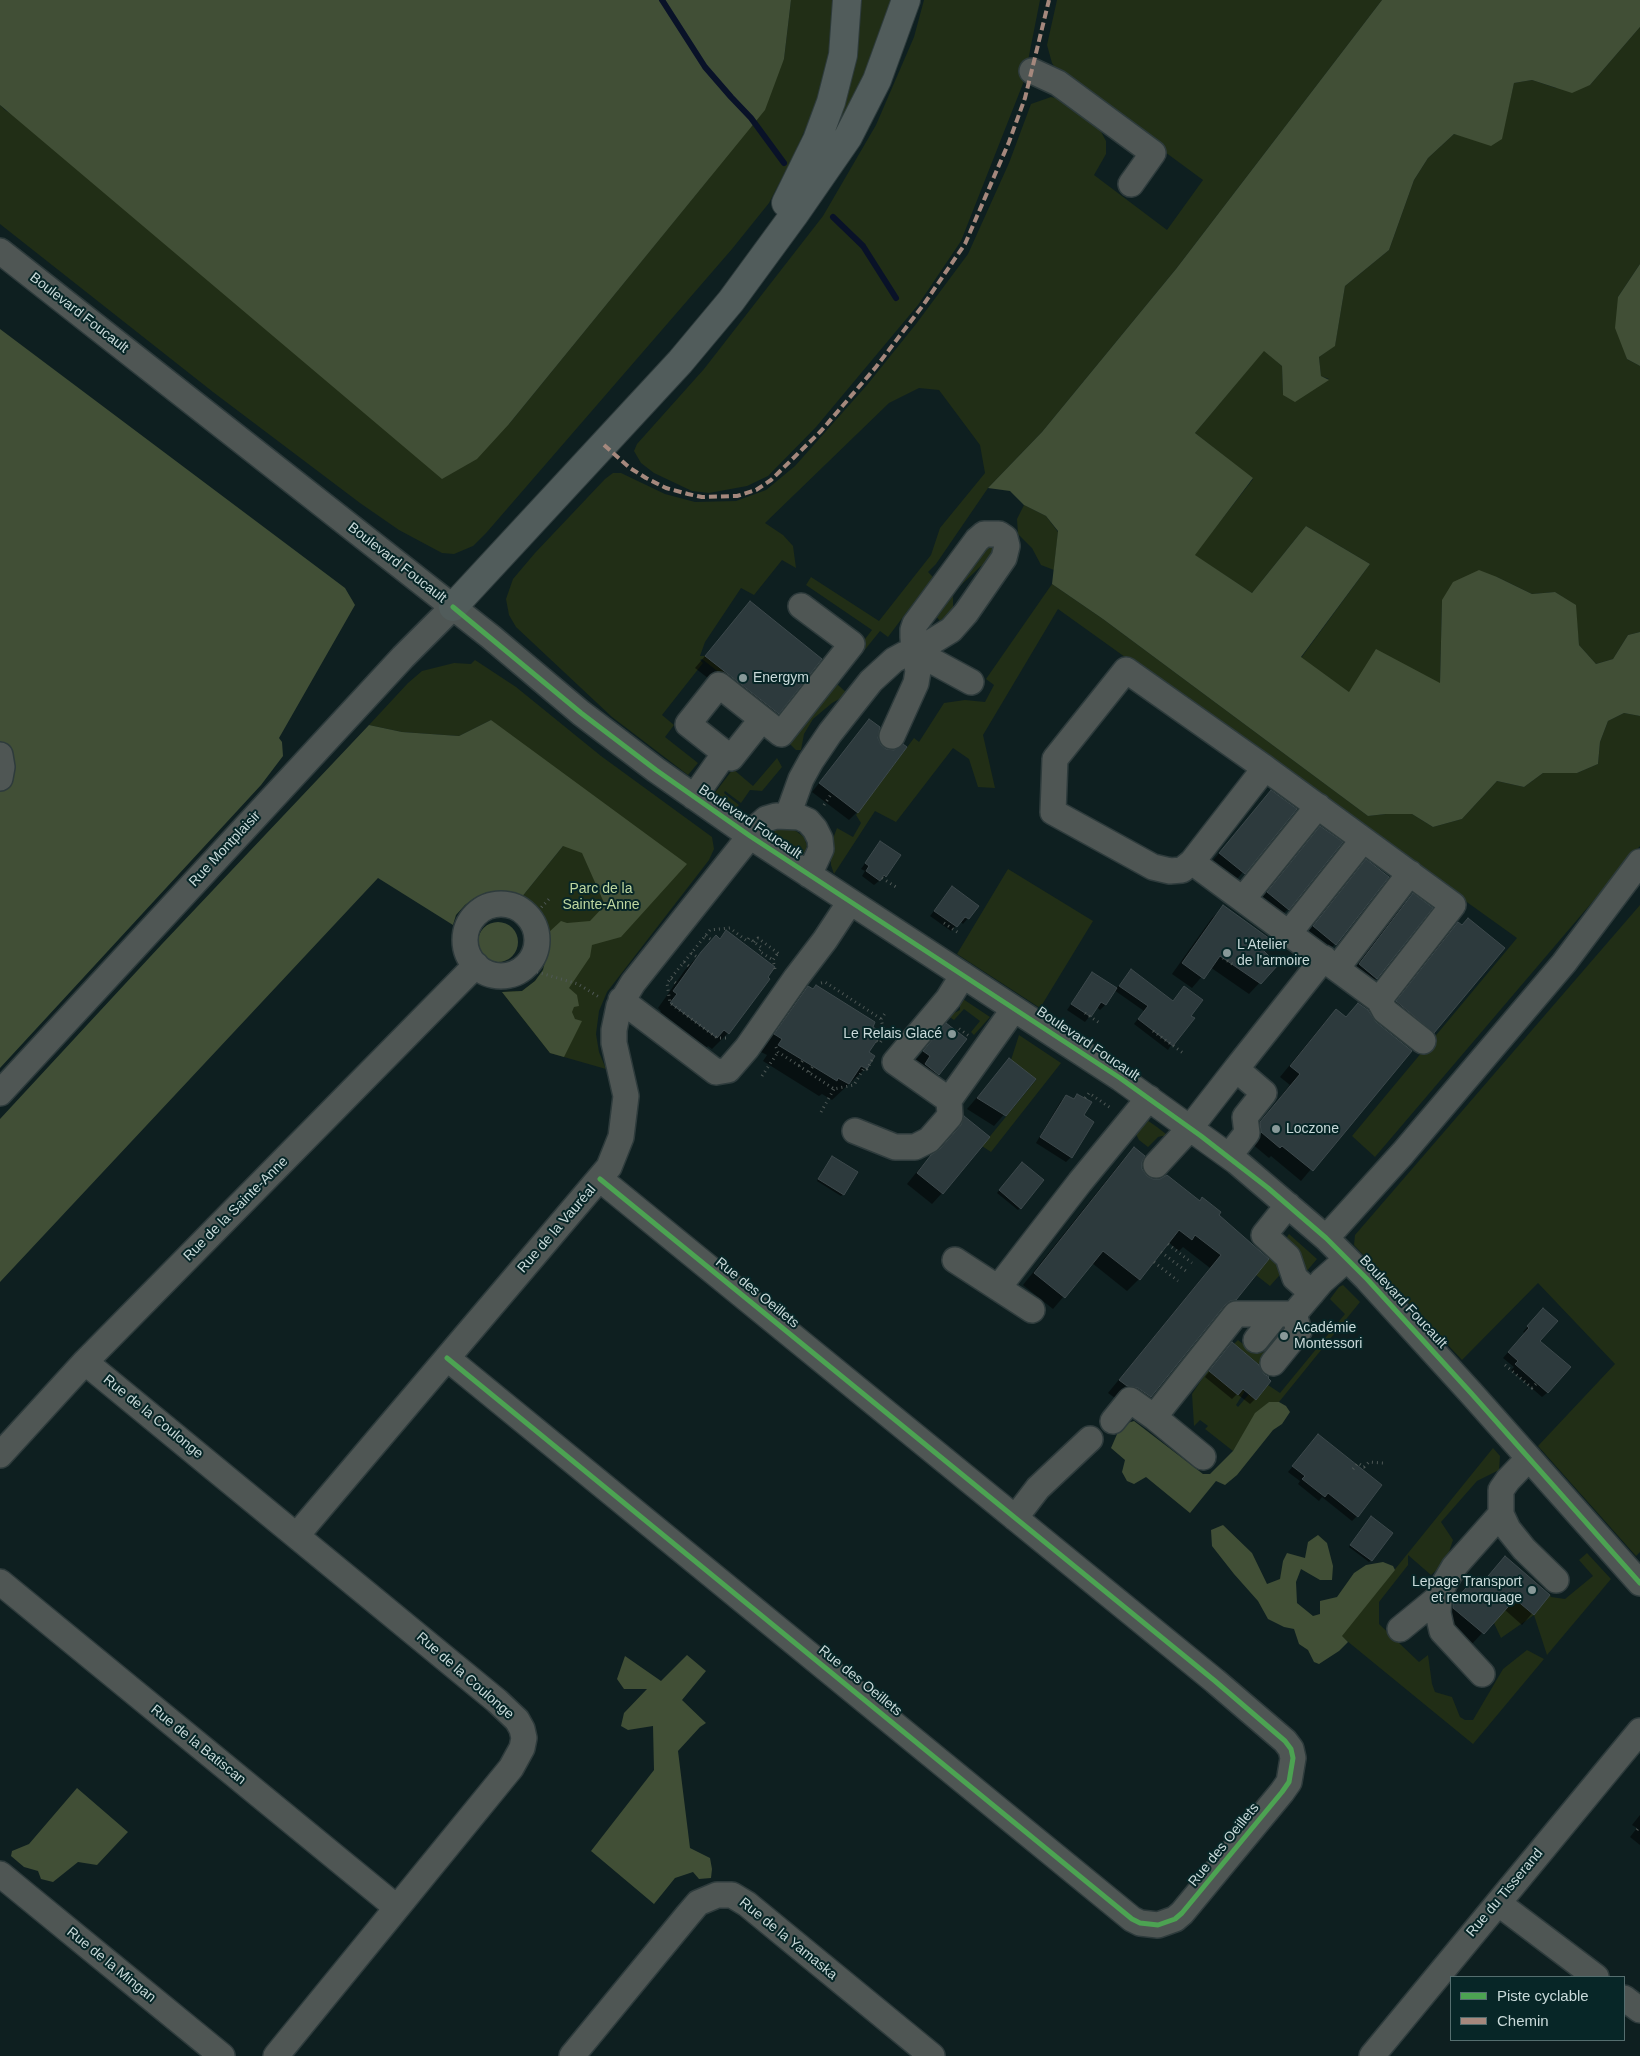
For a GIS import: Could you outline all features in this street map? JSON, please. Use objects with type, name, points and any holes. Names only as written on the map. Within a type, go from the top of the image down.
[{"type":"highway","points":[[746,279],[806,162],[826,116],[842,55],[847,0]]},
{"type":"highway","points":[[453,607],[696,345],[794,215],[848,137],[882,68],[906,0]]},
{"type":"street","points":[[1032,71],[1079,97],[1153,153],[1131,184]]},
{"type":"street","name":"Boulevard Foucault","points":[[0,251],[453,607],[589,720],[750,836],[1149,1098],[1229,1156],[1326,1238],[1347,1259],[1415,1331],[1639,1581]]},
{"type":"street","points":[[809,875],[820,855],[820,839],[815,829],[808,822],[799,817],[788,815],[801,780],[830,733],[871,681],[894,660],[914,651],[928,644],[951,630],[966,613],[1002,564],[1007,546],[1005,538],[992,532],[984,534],[977,540],[915,624],[912,630],[914,651],[918,671],[916,683],[892,736]]},
{"type":"street","points":[[763,713],[732,758],[688,724],[719,685],[763,713],[781,734],[852,644],[801,606]]},
{"type":"street","name":"Rue Montplaisir","points":[[0,1093],[382,679],[453,607]]},
{"type":"street","points":[[914,651],[971,682]]},
{"type":"street","points":[[1265,768],[1192,862],[1182,870],[1170,871],[1153,867],[1053,812],[1055,759],[1126,670],[1265,768],[1318,806],[1453,905],[1379,1000]]},
{"type":"street","points":[[694,797],[726,753]]},
{"type":"street","points":[[0,755],[2,767],[0,778]]},
{"type":"street","points":[[1243,899],[1318,806]]},
{"type":"street","name":"Rue de la Vauréal","points":[[297,1535],[600,1179],[615,1157],[625,1116],[625,1089],[614,1043],[615,1018],[613,1000],[633,983],[758,826],[766,819],[788,815]]},
{"type":"street","points":[[1289,933],[1363,840]]},
{"type":"street","points":[[1192,862],[1379,1000],[1385,1011],[1423,1041]]},
{"type":"street","points":[[1326,1238],[1403,1153],[1564,963],[1640,862]]},
{"type":"street","points":[[1156,1165],[1190,1128],[1236,1070],[1410,874]]},
{"type":"street","points":[[1564,963],[1640,885]]},
{"type":"street","points":[[613,1000],[716,1072],[728,1070],[747,1048],[796,978],[826,940],[850,902]]},
{"type":"street","name":"Rue de la Sainte-Anne","points":[[0,1455],[85,1362],[476,966]]},
{"type":"street","points":[[949,1100],[895,1062],[964,976]]},
{"type":"street","points":[[855,1132],[895,1147],[915,1147],[929,1140],[950,1116],[949,1100],[1014,1009]]},
{"type":"street","points":[[1229,1156],[1247,1133],[1245,1117],[1264,1092],[1236,1070]]},
{"type":"street","points":[[998,1288],[1149,1098]]},
{"type":"street","name":"Rue des Oeillets","points":[[447,1358],[1132,1919],[1148,1925],[1158,1925],[1182,1913],[1282,1792],[1292,1770],[1293,1758],[1291,1749],[1275,1730],[600,1179]]},
{"type":"street","points":[[1288,1206],[1264,1235],[1288,1257],[1294,1278],[1312,1293]]},
{"type":"street","points":[[1154,1417],[1236,1314],[1267,1309],[1312,1293],[1322,1281],[1347,1259]]},
{"type":"street","points":[[955,1260],[1032,1310]]},
{"type":"street","points":[[1256,1340],[1267,1309]]},
{"type":"street","points":[[1267,1309],[1299,1330],[1273,1363]]},
{"type":"street","name":"Rue de la Coulonge","points":[[85,1362],[497,1701],[517,1720],[522,1729],[522,1748],[511,1768],[276,2056]]},
{"type":"street","points":[[1112,1421],[1133,1396],[1154,1417],[1203,1457]]},
{"type":"street","points":[[1015,1518],[1038,1488],[1090,1439]]},
{"type":"street","points":[[1529,1458],[1501,1490],[1501,1514],[1508,1529],[1556,1580]]},
{"type":"street","points":[[1482,1674],[1442,1631],[1438,1613],[1439,1597],[1444,1584],[1454,1568],[1501,1514]]},
{"type":"street","name":"Rue de la Batiscan","points":[[0,1582],[396,1907]]},
{"type":"street","points":[[1400,1630],[1439,1597]]},
{"type":"street","name":"Rue du Tisserand","points":[[1372,2056],[1640,1730]]},
{"type":"street","name":"Rue de la Mingan","points":[[0,1874],[222,2056]]},
{"type":"street","name":"Rue de la Yamaska","points":[[572,2056],[686,1916],[698,1903],[717,1895],[732,1895],[747,1904],[932,2056]]},
{"type":"street","points":[[1498,1903],[1595,1976]]},
{"type":"street","points":[[1625,1999],[1640,2010]]},
{"type":"path","points":[[882,878],[896,887]]},
{"type":"path","points":[[538,911],[550,899]]},
{"type":"path","points":[[944,923],[960,934]]},
{"type":"path","points":[[730,1038],[717,1038],[670,1003],[667,983],[710,930],[730,928],[747,941],[749,938],[762,948],[759,951],[773,960],[777,974]]},
{"type":"path","points":[[705,936],[712,940]]},
{"type":"path","points":[[754,942],[758,938],[778,953],[773,960]]},
{"type":"path","points":[[691,953],[697,957]]},
{"type":"path","points":[[1223,958],[1235,966]]},
{"type":"path","points":[[684,962],[690,967]]},
{"type":"path","points":[[538,972],[578,984],[613,1000]]},
{"type":"path","points":[[671,979],[678,985]]},
{"type":"path","points":[[821,989],[825,982]]},
{"type":"path","points":[[816,984],[825,982],[882,1019]]},
{"type":"path","points":[[839,999],[842,994]]},
{"type":"path","points":[[850,1006],[853,1001]]},
{"type":"path","points":[[877,1040],[880,1043],[885,1035],[882,1019],[886,1012]]},
{"type":"path","points":[[1085,1013],[1100,1024]]},
{"type":"path","points":[[870,1019],[874,1014]]},
{"type":"path","points":[[956,1030],[958,1028],[973,1038]]},
{"type":"path","points":[[1153,1031],[1183,1053]]},
{"type":"path","points":[[774,1039],[779,1053],[834,1089],[854,1085],[857,1076],[864,1068]]},
{"type":"path","points":[[762,1076],[784,1048]]},
{"type":"path","points":[[798,1066],[803,1060]]},
{"type":"path","points":[[809,1072],[813,1066]]},
{"type":"path","points":[[828,1085],[830,1080]]},
{"type":"path","points":[[821,1112],[834,1089]]},
{"type":"path","points":[[1085,1098],[1089,1093],[1129,1122]]},
{"type":"path","points":[[1168,1244],[1192,1263]]},
{"type":"path","points":[[1161,1252],[1186,1271]]},
{"type":"path","points":[[1154,1262],[1178,1281]]},
{"type":"path","points":[[1505,1365],[1532,1388],[1537,1383]]},
{"type":"path","points":[[1353,1469],[1358,1463],[1364,1467],[1369,1462],[1383,1464]]},
{"type":"green space","points":[[0,0],[791,0],[784,59],[765,110],[509,424],[477,459],[442,479],[0,105]]},
{"type":"green space","points":[[791,0],[832,0],[832,40],[816,104],[794,155],[769,203],[732,249],[487,532],[473,546],[454,554],[442,553],[399,530],[360,503],[213,392],[0,224],[0,105],[5,110],[509,424],[710,177],[784,59]]},
{"type":"green space","points":[[858,0],[897,0],[842,127],[827,139]]},
{"type":"green space","points":[[924,0],[1040,0],[1024,81],[961,241],[918,305],[816,427],[768,476],[747,486],[709,493],[692,491],[654,473],[641,463],[634,451],[637,444],[704,369],[823,216],[876,125],[914,37]]},
{"type":"green space","points":[[1057,0],[1382,0],[1176,269],[1042,432],[988,488],[936,564],[928,572],[933,577],[888,637],[880,631],[842,678],[838,674],[872,630],[806,585],[811,577],[879,621],[931,555],[940,528],[985,473],[980,445],[939,390],[919,388],[889,403],[765,523],[783,535],[793,546],[796,568],[782,560],[754,595],[741,588],[705,642],[700,656],[705,656],[728,675],[726,678],[702,659],[700,660],[703,663],[662,715],[674,725],[665,737],[698,763],[688,775],[612,717],[516,627],[509,615],[506,599],[513,579],[535,553],[605,479],[613,473],[621,473],[665,494],[695,502],[736,501],[766,490],[795,466],[867,385],[916,324],[968,254],[1009,163],[1031,104],[1051,97],[1060,99],[1098,126],[1106,141],[1106,154],[1094,175],[1167,230],[1203,180],[1059,74],[1052,63],[1047,45]]},
{"type":"green space","points":[[1382,0],[1640,0],[1640,27],[1590,85],[1572,93],[1532,80],[1514,83],[1502,139],[1491,146],[1454,134],[1428,158],[1414,180],[1389,250],[1345,286],[1335,346],[1319,357],[1321,376],[1329,380],[1295,402],[1283,395],[1282,366],[1264,351],[1195,433],[1253,478],[1195,555],[1252,593],[1306,526],[1370,564],[1301,657],[1349,692],[1376,649],[1440,683],[1442,600],[1453,582],[1479,570],[1532,594],[1555,592],[1576,605],[1579,645],[1596,664],[1613,659],[1628,635],[1640,632],[1640,716],[1624,713],[1608,721],[1600,742],[1598,764],[1577,773],[1543,773],[1524,787],[1497,781],[1462,819],[1433,827],[1412,814],[1368,816],[1103,619],[1052,584],[1058,531],[1046,516],[1024,505],[1010,491],[988,488],[1042,432],[1176,269]]},
{"type":"green space","points":[[1640,27],[1640,264],[1618,297],[1627,359],[1640,366],[1640,632],[1628,635],[1613,659],[1596,664],[1579,645],[1575,605],[1555,592],[1532,594],[1497,577],[1442,600],[1440,683],[1350,693],[1301,658],[1370,564],[1306,526],[1252,593],[1194,555],[1253,479],[1195,433],[1264,350],[1282,366],[1283,395],[1329,379],[1321,376],[1319,357],[1335,345],[1345,286],[1389,250],[1414,180],[1428,158],[1454,134],[1470,138],[1501,139],[1514,83],[1532,80],[1556,88],[1590,85]]},
{"type":"green space","points":[[1640,264],[1640,366],[1627,359],[1615,328],[1618,297]]},
{"type":"green space","points":[[0,329],[345,588],[355,605],[279,738],[282,742],[283,756],[261,785],[0,1068]]},
{"type":"green space","points":[[1024,505],[1046,516],[1058,532],[1054,570],[1041,565],[1032,548],[1018,534],[1017,519]]},
{"type":"green space","points":[[985,543],[995,543],[991,565],[981,566],[959,587],[953,595],[953,609],[940,621],[935,615]]},
{"type":"green space","points":[[1052,584],[1103,619],[1368,816],[1412,814],[1433,827],[1462,819],[1497,781],[1524,787],[1543,773],[1577,773],[1598,764],[1600,742],[1608,721],[1624,713],[1640,716],[1640,846],[1375,1157],[1352,1136],[1517,938],[1058,609],[983,735],[995,788],[978,787],[969,759],[953,748],[896,822],[875,811],[834,874],[831,865],[831,844],[837,828],[853,837],[861,823],[856,815],[914,738],[919,742],[944,703],[965,700],[985,702],[994,685],[986,679]]},
{"type":"green space","name":"Parc de la Sainte-Anne","points":[[475,660],[516,687],[601,756],[712,837],[714,849],[709,860],[607,992],[599,1011],[596,1034],[599,1052],[606,1069],[550,1053],[502,992],[522,991],[535,981],[543,970],[548,945],[548,933],[542,918],[533,905],[521,898],[563,846],[491,720],[459,736],[402,732],[369,725],[408,683],[422,671],[454,663],[471,664]]},
{"type":"green space","points":[[837,684],[848,694],[832,703],[813,719],[804,734],[801,750],[796,750],[789,743]]},
{"type":"green space","points":[[491,720],[687,864],[621,937],[592,945],[590,957],[569,988],[577,995],[579,1006],[574,1007],[572,1012],[575,1019],[582,1021],[564,1057],[550,1053],[502,992],[522,991],[535,981],[543,970],[547,954],[548,933],[561,921],[567,923],[590,921],[605,905],[582,853],[563,846],[521,898],[509,893],[495,891],[485,893],[465,905],[456,915],[453,925],[378,878],[0,1282],[0,1119],[369,725],[402,732],[459,736]]},
{"type":"green space","points":[[777,758],[782,767],[762,791],[750,790],[741,803],[725,791],[724,793],[739,805],[735,809],[714,794],[733,769],[753,786]]},
{"type":"green space","points":[[789,826],[804,837],[807,846],[804,854],[774,835],[775,829]]},
{"type":"green space","points":[[1008,869],[1093,921],[1040,1008],[957,954]]},
{"type":"green space","points":[[1640,905],[1640,1552],[1636,1556],[1538,1446],[1615,1364],[1538,1283],[1462,1360],[1354,1245],[1355,1235]]},
{"type":"green space","points":[[498,922],[512,928],[518,942],[512,956],[498,962],[484,956],[478,942],[484,928]]},
{"type":"green space","points":[[960,997],[990,1017],[974,1035],[971,1032],[980,1021],[964,1009],[954,1020],[948,1016],[960,1010]]},
{"type":"green space","points":[[1019,1035],[1061,1063],[991,1152],[982,1146],[1036,1080],[1011,1060]]},
{"type":"green space","points":[[1144,1118],[1171,1138],[1158,1137],[1148,1147],[1139,1140],[1136,1134]]},
{"type":"green space","points":[[1289,1234],[1317,1259],[1306,1272],[1295,1265],[1299,1251],[1285,1240]]},
{"type":"green space","points":[[1270,1258],[1276,1259],[1285,1269],[1270,1286],[1256,1275]]},
{"type":"green space","points":[[1343,1285],[1360,1302],[1279,1402],[1269,1402],[1248,1427],[1233,1451],[1205,1429],[1208,1426],[1200,1420],[1194,1426],[1192,1394],[1208,1370],[1238,1395],[1243,1389],[1245,1391],[1236,1405],[1238,1407],[1249,1394],[1256,1400],[1268,1385],[1280,1393],[1345,1314],[1330,1299],[1339,1287]]},
{"type":"green space","points":[[1280,1331],[1283,1333],[1262,1367],[1234,1344],[1238,1340],[1253,1352],[1259,1351],[1262,1353]]},
{"type":"green space","points":[[1269,1402],[1279,1402],[1286,1406],[1290,1412],[1282,1424],[1273,1430],[1237,1475],[1225,1485],[1216,1481],[1190,1513],[1146,1477],[1134,1484],[1127,1481],[1122,1472],[1125,1460],[1111,1448],[1121,1425],[1134,1421],[1203,1474],[1210,1474],[1233,1451],[1255,1413]]},
{"type":"green space","points":[[1493,1448],[1500,1456],[1499,1470],[1477,1481],[1441,1522],[1453,1540],[1446,1561],[1431,1575],[1408,1555],[1408,1565],[1379,1602],[1379,1624],[1419,1662],[1428,1655],[1435,1692],[1452,1697],[1460,1717],[1465,1720],[1473,1720],[1503,1669],[1527,1650],[1544,1659],[1473,1744],[1341,1636]]},
{"type":"green space","points":[[1223,1525],[1252,1553],[1267,1584],[1280,1579],[1283,1561],[1287,1553],[1305,1558],[1308,1542],[1318,1535],[1327,1543],[1333,1566],[1332,1580],[1320,1580],[1301,1569],[1296,1582],[1297,1603],[1313,1616],[1320,1614],[1320,1601],[1337,1597],[1354,1573],[1366,1565],[1383,1562],[1393,1566],[1395,1570],[1342,1636],[1348,1642],[1339,1651],[1319,1664],[1314,1662],[1308,1650],[1299,1644],[1294,1629],[1284,1627],[1268,1619],[1258,1601],[1212,1546],[1211,1530]]},
{"type":"green space","points":[[1587,1553],[1611,1579],[1547,1655],[1534,1615],[1550,1595],[1551,1597],[1565,1599],[1593,1576],[1579,1560]]},
{"type":"green space","points":[[1511,1596],[1534,1615],[1501,1638],[1494,1623]]},
{"type":"green space","points":[[687,1655],[706,1671],[682,1700],[706,1723],[678,1751],[690,1848],[710,1858],[711,1878],[699,1879],[693,1872],[675,1878],[654,1904],[591,1851],[654,1770],[653,1726],[628,1730],[621,1726],[624,1713],[647,1689],[624,1689],[617,1679],[625,1656],[661,1681]]},
{"type":"green space","points":[[77,1788],[128,1832],[97,1865],[78,1862],[53,1882],[41,1879],[38,1871],[24,1867],[11,1856],[12,1851],[29,1844]]},
{"type":"building","points":[[750,601],[822,659],[779,714],[705,656]]},
{"type":"building","points":[[869,719],[880,727],[878,738],[881,745],[886,749],[894,750],[903,744],[907,747],[858,813],[819,783]]},
{"type":"building","points":[[1271,790],[1297,809],[1245,874],[1219,853]]},
{"type":"building","points":[[1320,826],[1343,842],[1289,910],[1267,892]]},
{"type":"building","points":[[880,841],[901,855],[886,877],[884,875],[880,881],[866,871],[869,866],[865,863]]},
{"type":"building","points":[[1366,859],[1389,877],[1336,945],[1313,926]]},
{"type":"building","points":[[952,886],[979,906],[969,919],[965,917],[957,927],[934,911]]},
{"type":"building","points":[[1413,893],[1433,908],[1377,979],[1359,964]]},
{"type":"building","points":[[1223,905],[1270,939],[1262,949],[1278,965],[1261,984],[1220,956],[1204,979],[1182,963]]},
{"type":"building","points":[[1468,918],[1505,948],[1434,1033],[1396,1001],[1458,922],[1462,925]]},
{"type":"building","points":[[726,930],[775,967],[768,977],[770,979],[729,1034],[724,1030],[717,1038],[670,1003],[677,994],[673,991],[701,952],[716,935],[720,939]]},
{"type":"building","points":[[1131,969],[1173,1001],[1184,986],[1203,1000],[1191,1016],[1195,1018],[1173,1046],[1138,1019],[1148,1006],[1119,986]]},
{"type":"building","points":[[1092,972],[1117,988],[1106,1005],[1101,1002],[1091,1017],[1071,1004]]},
{"type":"building","points":[[816,985],[875,1022],[873,1027],[882,1033],[869,1052],[875,1056],[867,1069],[861,1066],[849,1084],[838,1078],[837,1081],[778,1045],[782,1039],[774,1034],[808,986],[813,989]]},
{"type":"building","points":[[1358,1003],[1368,1010],[1376,1022],[1412,1051],[1313,1171],[1261,1132],[1260,1122],[1300,1074],[1290,1066],[1336,1009],[1346,1017]]},
{"type":"building","points":[[946,1023],[967,1039],[939,1075],[925,1064],[930,1056],[923,1051]]},
{"type":"building","points":[[1009,1058],[1036,1079],[1006,1116],[977,1098]]},
{"type":"building","points":[[1077,1094],[1092,1102],[1084,1115],[1094,1122],[1072,1158],[1040,1137],[1066,1095],[1074,1099]]},
{"type":"building","points":[[964,1116],[990,1137],[943,1194],[917,1173],[931,1155],[940,1149],[961,1125]]},
{"type":"building","points":[[1134,1147],[1145,1156],[1142,1162],[1142,1169],[1147,1176],[1153,1179],[1160,1179],[1167,1175],[1200,1201],[1202,1197],[1221,1212],[1219,1215],[1269,1259],[1236,1300],[1230,1301],[1225,1305],[1151,1397],[1138,1388],[1127,1386],[1119,1380],[1221,1255],[1195,1235],[1192,1240],[1179,1230],[1140,1280],[1103,1251],[1065,1298],[1034,1273]]},
{"type":"building","points":[[832,1156],[858,1172],[844,1195],[818,1179]]},
{"type":"building","points":[[1022,1162],[1044,1180],[1021,1209],[999,1190]]},
{"type":"building","points":[[1543,1308],[1558,1321],[1540,1341],[1571,1367],[1548,1393],[1515,1364],[1518,1361],[1508,1352]]},
{"type":"building","points":[[1232,1342],[1259,1365],[1271,1381],[1256,1400],[1243,1389],[1238,1395],[1209,1371]]},
{"type":"building","points":[[1318,1434],[1382,1485],[1358,1517],[1328,1493],[1325,1497],[1302,1479],[1305,1476],[1292,1466]]},
{"type":"building","points":[[1371,1516],[1393,1533],[1372,1561],[1350,1545]]},
{"type":"building","points":[[1505,1556],[1550,1595],[1534,1615],[1515,1599],[1484,1634],[1453,1608],[1453,1603],[1471,1582],[1478,1588]]},
{"type":"waterway","points":[[662,0],[705,67],[751,118],[784,163]]},
{"type":"waterway","points":[[833,217],[863,246],[896,298]]},
{"type":"marked path","points":[[604,445],[630,468],[666,488],[702,497],[737,496],[756,490],[771,480],[821,431],[876,367],[924,304],[965,244],[1009,142],[1025,98],[1049,0]]},
{"type":"cycle path","points":[[453,607],[581,713],[656,770],[750,836],[1120,1078],[1201,1136],[1268,1188],[1326,1238],[1367,1279],[1640,1583]]},
{"type":"cycle path","points":[[447,1358],[1132,1919],[1140,1923],[1158,1925],[1175,1919],[1182,1913],[1289,1782],[1293,1758],[1291,1749],[1285,1741],[1215,1681],[600,1179]]},
{"type":"place","name":"Energym","points":[[743,678]]},
{"type":"place","name":"L'Atelier de l'armoire","points":[[1227,953]]},
{"type":"place","name":"Le Relais Glacé","points":[[952,1034]]},
{"type":"place","name":"Loczone","points":[[1276,1129]]},
{"type":"place","name":"Académie Montessori","points":[[1284,1336]]},
{"type":"place","name":"Lepage Transport et remorquage","points":[[1532,1590]]}]
